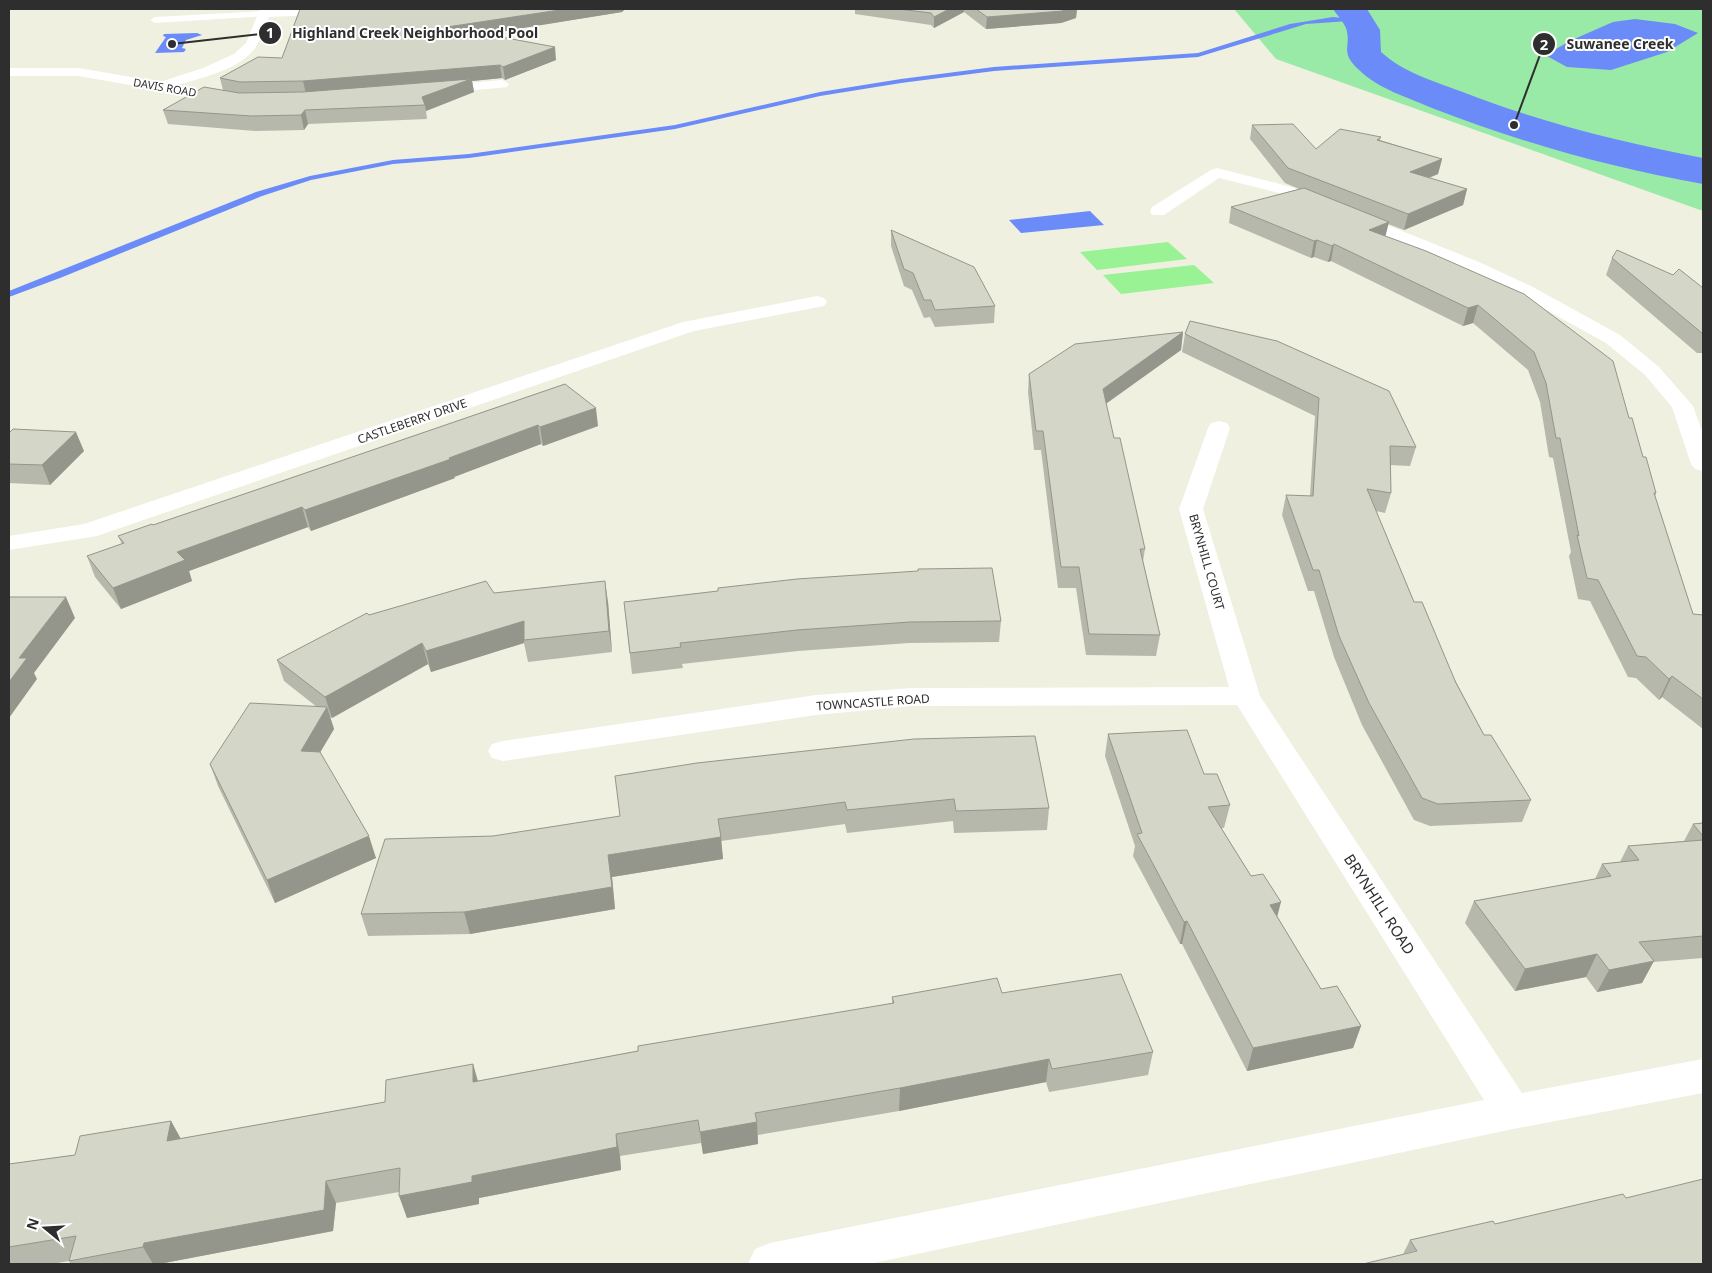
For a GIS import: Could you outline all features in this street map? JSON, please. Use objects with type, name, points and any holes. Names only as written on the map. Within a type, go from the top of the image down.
[{"type":"street","points":[[161,87],[228,62],[247,50],[265,11],[363,9]]},
{"type":"street","name":"DAVIS ROAD","points":[[9,72],[79,72],[243,101]]},
{"type":"street","points":[[424,91],[502,84]]},
{"type":"street","points":[[1158,211],[1217,173],[1288,191],[1473,266],[1524,290],[1613,339],[1652,371],[1682,406],[1703,464]]},
{"type":"street","name":"CASTLEBERRY DRIVE","points":[[9,543],[88,531],[690,326],[817,302]]},
{"type":"street","name":"BRYNHILL COURT","points":[[1219,428],[1191,509],[1246,696]]},
{"type":"street","name":"TOWNCASTLE ROAD","points":[[503,751],[816,705],[912,697],[1246,696]]},
{"type":"street","name":"BRYNHILL ROAD","points":[[1246,696],[1513,1112]]},
{"type":"street","points":[[770,1264],[1513,1112],[1703,1076]]},
{"type":"lane","points":[[155,20],[265,11]]},
{"type":"green space","points":[[1234,9],[1703,9],[1703,211],[1276,59]]},
{"type":"green space","points":[[1168,242],[1187,259],[1097,270],[1080,252]]},
{"type":"green space","points":[[1194,265],[1214,283],[1121,294],[1103,275]]},
{"type":"water","points":[[1635,19],[1675,24],[1698,33],[1667,52],[1611,70],[1567,67],[1545,55],[1572,40],[1613,22]]},
{"type":"water","points":[[197,33],[202,35],[186,40],[182,48],[186,49],[184,52],[155,53],[166,37],[163,36],[164,34]]},
{"type":"water","points":[[1090,211],[1104,225],[1021,233],[1009,220]]},
{"type":"building","points":[[300,9],[566,9],[447,27],[555,47],[503,67],[500,65],[303,81],[240,82],[220,78],[258,57],[282,58]]},
{"type":"building","points":[[898,9],[949,9],[934,17],[931,13]]},
{"type":"building","points":[[976,9],[1069,9],[987,17]]},
{"type":"building","points":[[471,79],[422,97],[425,105],[305,110],[301,115],[251,116],[163,110],[204,87],[239,93],[303,92]]},
{"type":"building","points":[[1293,124],[1316,149],[1340,129],[1381,137],[1377,140],[1442,159],[1410,172],[1467,189],[1408,214],[1288,168],[1252,125]]},
{"type":"building","points":[[1304,188],[1389,222],[1369,230],[1426,251],[1524,294],[1613,361],[1629,418],[1632,418],[1643,457],[1646,457],[1656,493],[1654,493],[1693,614],[1703,615],[1703,699],[1672,676],[1669,679],[1646,657],[1637,656],[1598,580],[1587,578],[1577,535],[1579,536],[1560,438],[1556,438],[1546,383],[1534,352],[1478,305],[1468,308],[1334,244],[1332,246],[1317,240],[1314,241],[1231,207]]},
{"type":"building","points":[[891,230],[974,267],[995,306],[935,310],[931,300],[924,300],[913,273],[904,269]]},
{"type":"building","points":[[1617,250],[1673,275],[1679,269],[1703,288],[1703,334],[1612,258]]},
{"type":"building","points":[[1190,321],[1277,341],[1389,391],[1416,447],[1390,446],[1391,493],[1367,489],[1414,602],[1422,602],[1456,683],[1484,735],[1491,735],[1531,800],[1438,804],[1422,798],[1369,703],[1339,636],[1319,570],[1313,570],[1286,495],[1313,496],[1319,398],[1185,334]]},
{"type":"building","points":[[1183,332],[1103,389],[1114,438],[1120,438],[1145,549],[1140,549],[1160,635],[1089,634],[1079,567],[1061,567],[1043,431],[1036,431],[1029,374],[1075,344]]},
{"type":"building","points":[[565,384],[596,408],[540,427],[538,425],[449,458],[451,459],[305,510],[302,507],[177,552],[185,560],[113,588],[87,556],[124,543],[118,536]]},
{"type":"building","points":[[13,429],[76,432],[42,465],[9,464],[9,433]]},
{"type":"building","points":[[992,568],[1001,621],[910,622],[797,630],[680,643],[681,647],[630,653],[624,602],[797,579],[918,571],[918,569]]},
{"type":"building","points":[[486,581],[494,593],[605,581],[609,631],[524,640],[524,621],[426,651],[422,643],[325,697],[277,660],[367,613],[369,615]]},
{"type":"building","points":[[9,597],[66,597],[19,658],[27,658],[9,682]]},
{"type":"building","points":[[250,703],[327,707],[301,751],[320,752],[369,836],[267,880],[210,764]]},
{"type":"building","points":[[1187,730],[1204,774],[1217,774],[1230,805],[1208,807],[1251,876],[1263,874],[1281,902],[1270,905],[1321,989],[1337,986],[1361,1026],[1253,1048],[1187,921],[1184,922],[1137,834],[1142,833],[1108,734]]},
{"type":"building","points":[[1035,736],[1049,808],[956,811],[954,799],[847,810],[845,802],[718,819],[721,837],[608,855],[612,887],[464,912],[361,914],[385,839],[493,836],[620,816],[615,776],[697,763],[914,739]]},
{"type":"building","points":[[1703,823],[1703,836],[1693,824]]},
{"type":"building","points":[[1703,840],[1703,936],[1639,942],[1654,961],[1609,970],[1597,954],[1525,969],[1474,901],[1611,876],[1602,864],[1639,860],[1628,846]]},
{"type":"building","points":[[1121,974],[1153,1052],[1052,1069],[1049,1059],[900,1088],[755,1113],[757,1122],[700,1132],[698,1120],[616,1134],[617,1147],[472,1176],[472,1182],[399,1196],[400,1168],[326,1181],[324,1210],[144,1243],[143,1247],[69,1261],[76,1236],[9,1247],[9,1164],[75,1155],[80,1136],[171,1121],[167,1141],[385,1102],[386,1080],[473,1064],[473,1082],[638,1051],[638,1046],[894,1003],[892,997],[997,978],[1002,993]]},
{"type":"building","points":[[1703,1179],[1703,1264],[1363,1264],[1417,1251],[1410,1240],[1493,1221],[1495,1224],[1623,1194],[1626,1198]]},
{"type":"waterway","points":[[1349,9],[1362,27],[1364,34],[1363,50],[1366,57],[1377,67],[1402,81],[1469,109],[1535,131],[1635,157],[1703,171]]},
{"type":"waterway","points":[[9,294],[259,194],[310,178],[393,162],[469,156],[675,127],[820,94],[901,81],[994,69],[1198,55],[1225,48],[1292,25],[1326,19],[1360,20]]},
{"type":"place","name":"Highland Creek Neighborhood Pool","points":[[172,44]]},
{"type":"place","name":"Suwanee Creek","points":[[1514,125]]}]
